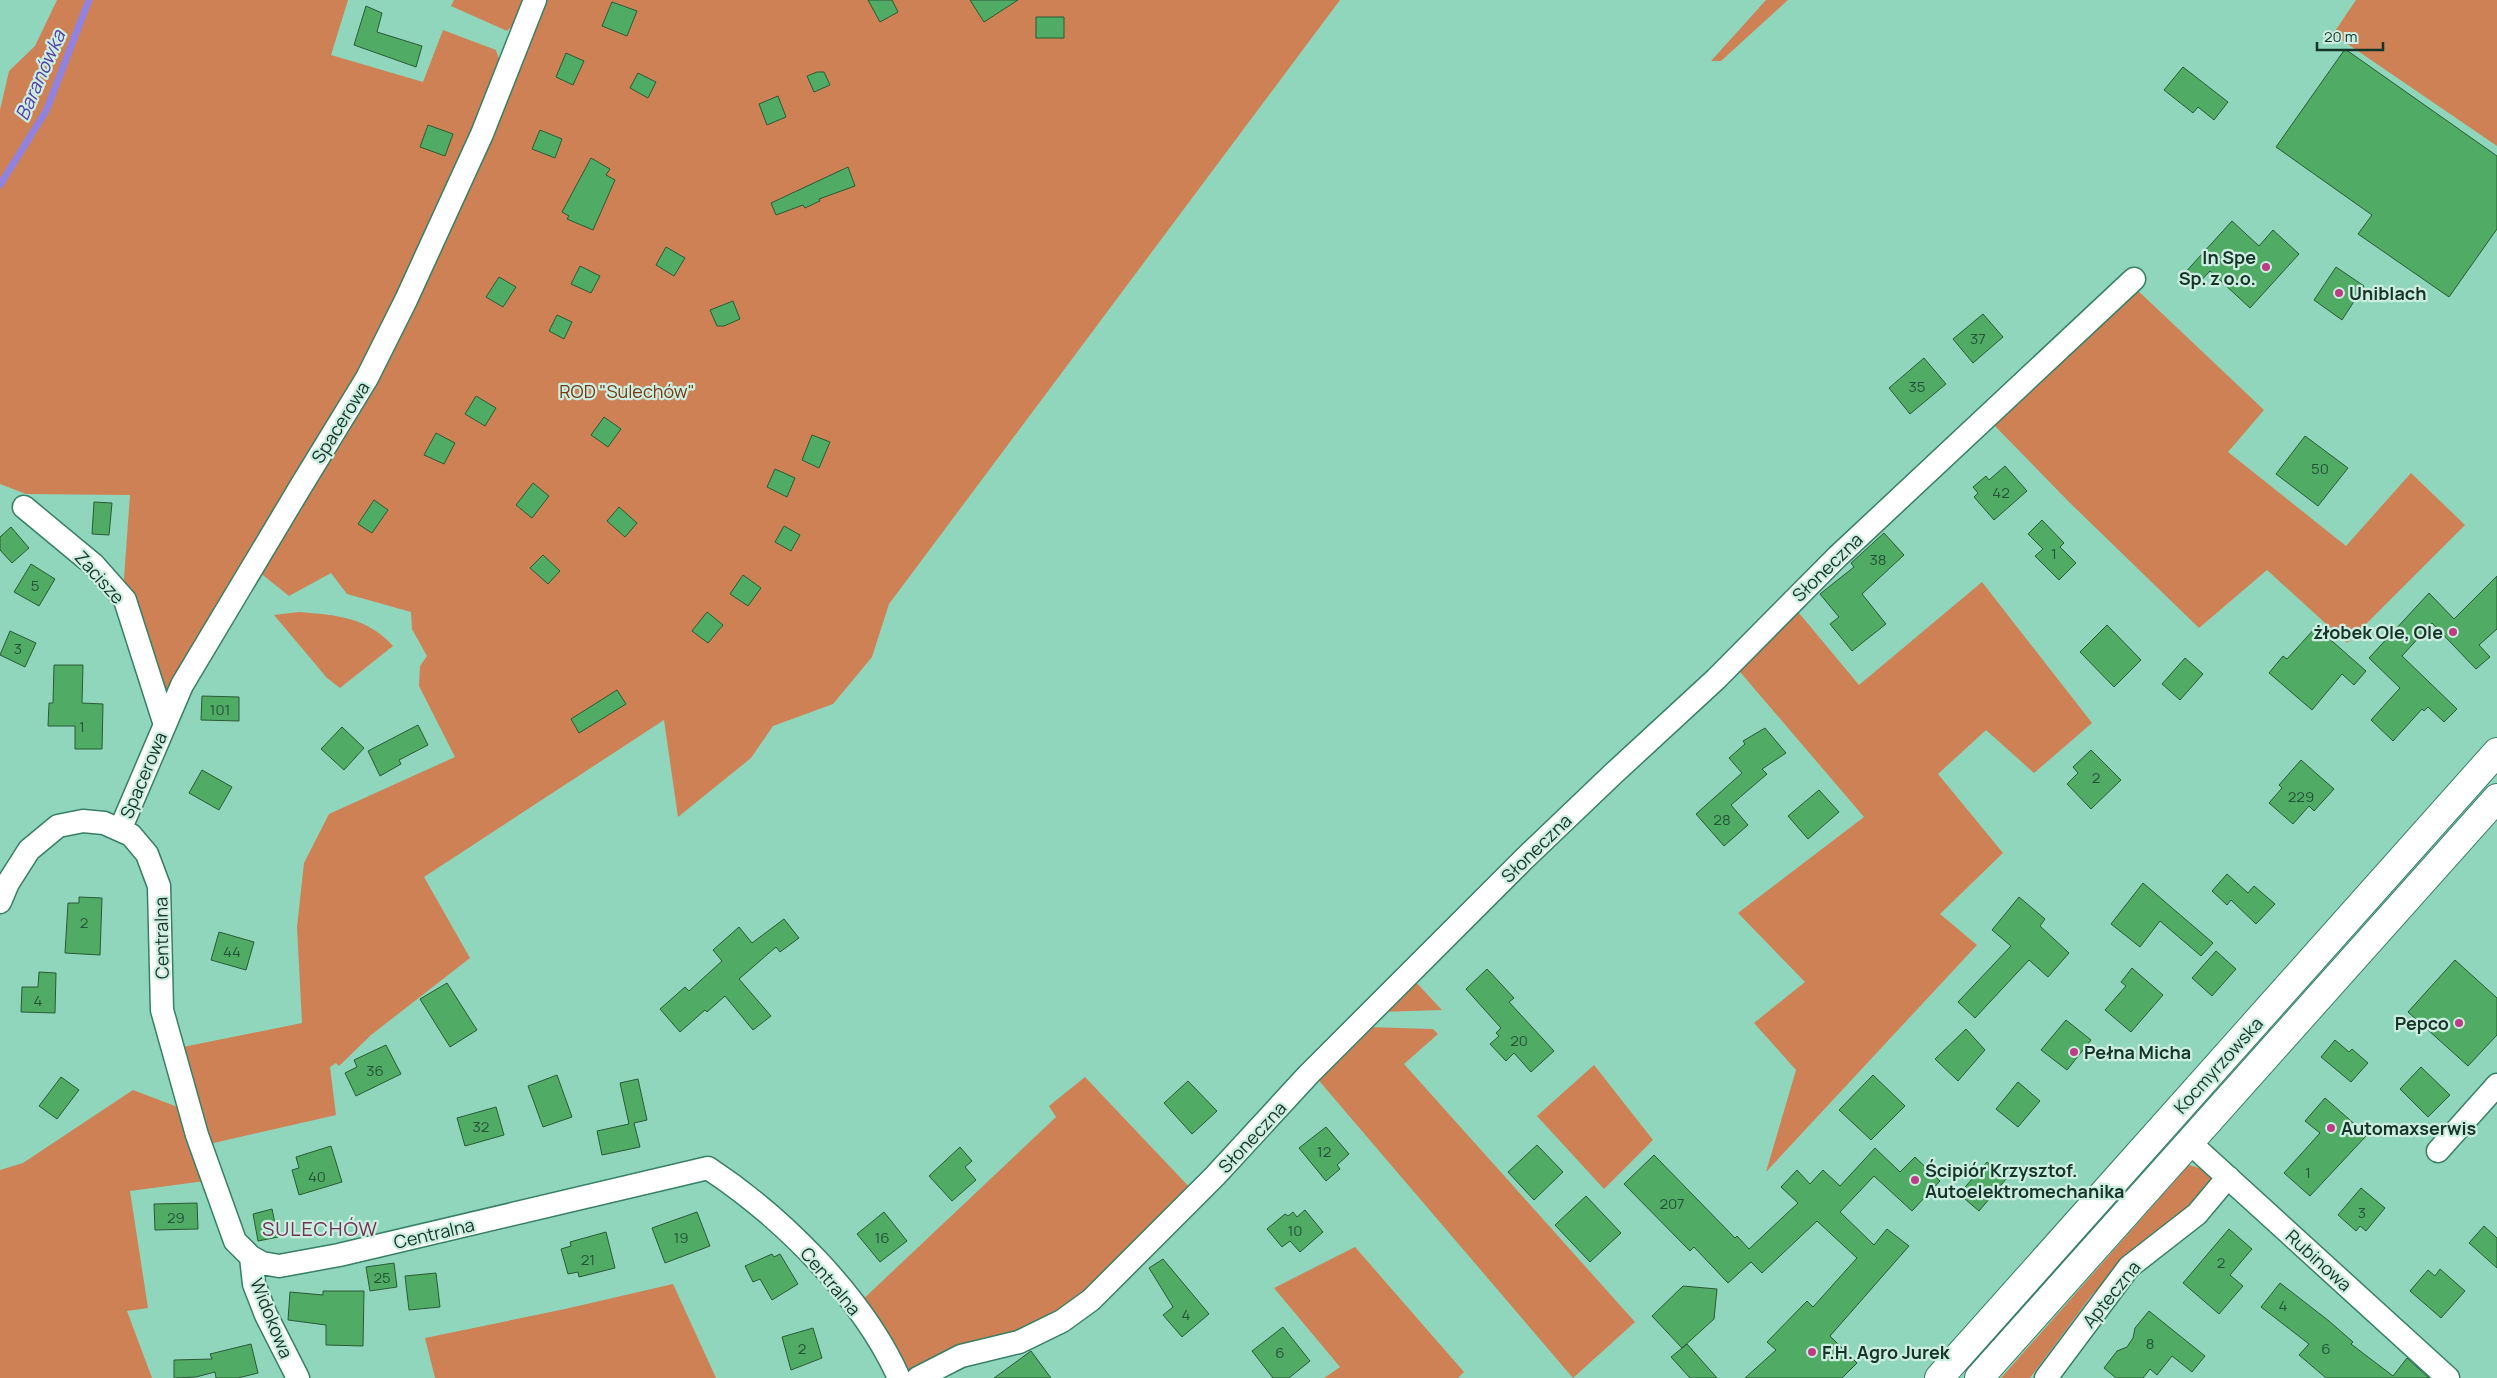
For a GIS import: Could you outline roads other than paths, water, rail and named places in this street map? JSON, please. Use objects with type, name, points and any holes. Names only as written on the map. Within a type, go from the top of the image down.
[{"type":"main road","name":"Kocmyrzowska","points":[[1939,1378],[2497,752]]},
{"type":"main road","name":"Kocmyrzowska","points":[[1979,1378],[2497,798]]},
{"type":"street","name":"Spacerowa","points":[[120,830],[182,685],[300,486],[367,378],[406,300],[482,134],[534,0]]},
{"type":"street","name":"Słoneczna","points":[[918,1378],[961,1356],[1019,1342],[1062,1321],[1091,1300],[1215,1176],[1309,1074],[1525,858],[1716,679],[1837,557],[2134,279]]},
{"type":"street","name":"Zacisze","points":[[24,507],[94,565],[125,600],[165,725]]},
{"type":"street","name":"Centralna","points":[[0,902],[8,883],[29,850],[58,826],[83,821],[104,823],[130,836],[147,854],[159,886],[162,1010],[196,1135],[235,1241],[250,1257],[262,1263],[279,1266],[330,1256],[708,1168],[744,1191],[784,1226],[846,1294],[876,1337],[899,1378]]},
{"type":"street","points":[[2438,1151],[2497,1085]]},
{"type":"street","name":"Rubinowa","points":[[2189,1142],[2448,1378]]},
{"type":"street","name":"Apteczna","points":[[2046,1378],[2129,1267],[2197,1214],[2228,1177]]},
{"type":"street","name":"Widokowa","points":[[250,1257],[254,1284],[266,1315],[298,1378]]},
{"type":"waterway","name":"Baranówka","points":[[0,185],[46,111],[89,0]]},
{"type":"place","name":"In Spe Sp. z o.o.","points":[[2266,267]]},
{"type":"place","name":"Uniblach","points":[[2339,293]]},
{"type":"place","name":"żłobek Ole, Ole","points":[[2453,632]]},
{"type":"place","name":"Pepco","points":[[2459,1023]]},
{"type":"place","name":"Pełna Micha","points":[[2074,1052]]},
{"type":"place","name":"Automaxserwis","points":[[2331,1128]]},
{"type":"place","name":"Ścipiór Krzysztof. Autoelektromechanika","points":[[1915,1180]]},
{"type":"place","name":"F.H. Agro Jurek","points":[[1812,1352]]},
{"type":"district","name":"SULECHÓW","points":[[320,1228]]},
{"type":"park label","name":"ROD \"Sulechów\"","points":[[627,391]]}]
